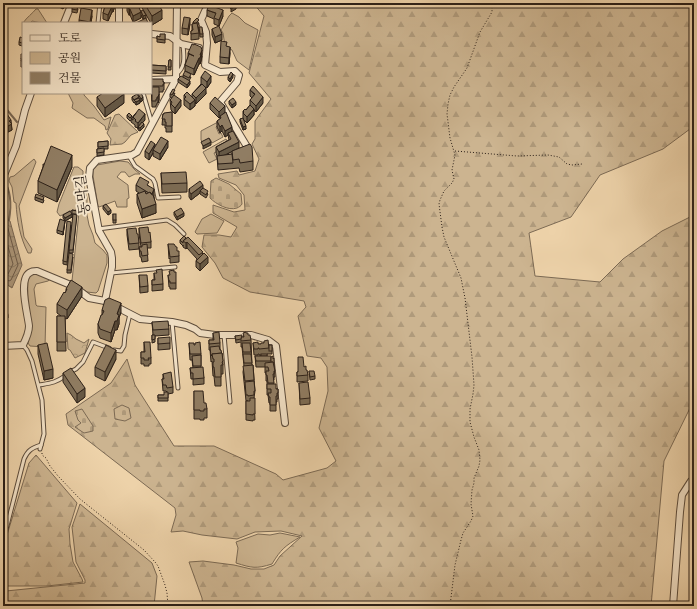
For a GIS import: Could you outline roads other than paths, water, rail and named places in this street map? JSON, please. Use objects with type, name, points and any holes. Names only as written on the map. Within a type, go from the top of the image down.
[{"type":"street","points":[[64,22],[72,3]]},
{"type":"street","points":[[119,3],[119,22]]},
{"type":"street","points":[[129,156],[137,152],[176,77],[180,43],[177,3]]},
{"type":"street","points":[[211,3],[205,10],[201,20],[206,32],[207,43],[205,65],[220,72],[235,71],[239,75],[237,82],[220,102],[246,145]]},
{"type":"street","points":[[152,34],[170,36],[180,43],[206,50]]},
{"type":"street","points":[[152,80],[176,77]]},
{"type":"street","points":[[3,176],[16,146],[31,94]]},
{"type":"street","name":"동막길","points":[[105,301],[111,274],[112,258],[111,252],[98,229],[89,177],[90,168],[97,160],[129,156]]},
{"type":"street","points":[[3,346],[23,344],[29,327],[24,286],[27,274],[31,271],[37,271],[74,286],[89,298],[105,301],[140,319],[186,324],[200,333],[215,335],[251,335],[268,340],[276,346],[285,423]]},
{"type":"street","points":[[673,606],[682,495],[691,481],[694,480]]},
{"type":"lane","points":[[98,22],[100,3]]},
{"type":"lane","points":[[143,94],[152,123]]},
{"type":"lane","points":[[129,156],[135,166],[153,179],[158,198],[179,196]]},
{"type":"lane","points":[[98,229],[167,220],[175,225],[184,234]]},
{"type":"lane","points":[[111,274],[175,267]]},
{"type":"lane","points":[[39,385],[57,382],[76,369],[83,362],[93,342],[113,350],[121,351],[124,346],[130,314]]},
{"type":"lane","points":[[172,322],[178,388]]},
{"type":"lane","points":[[224,335],[230,402]]},
{"type":"lane","points":[[3,536],[7,526],[24,459],[27,453],[34,448],[41,447],[44,434],[43,407],[39,385],[32,361],[23,344]]},
{"type":"water","points":[[3,219],[10,221],[22,265],[12,288],[3,282]]},
{"type":"waterway","points":[[3,105],[17,122]]},
{"type":"waterway","points":[[4,181],[10,195],[9,220]]}]
